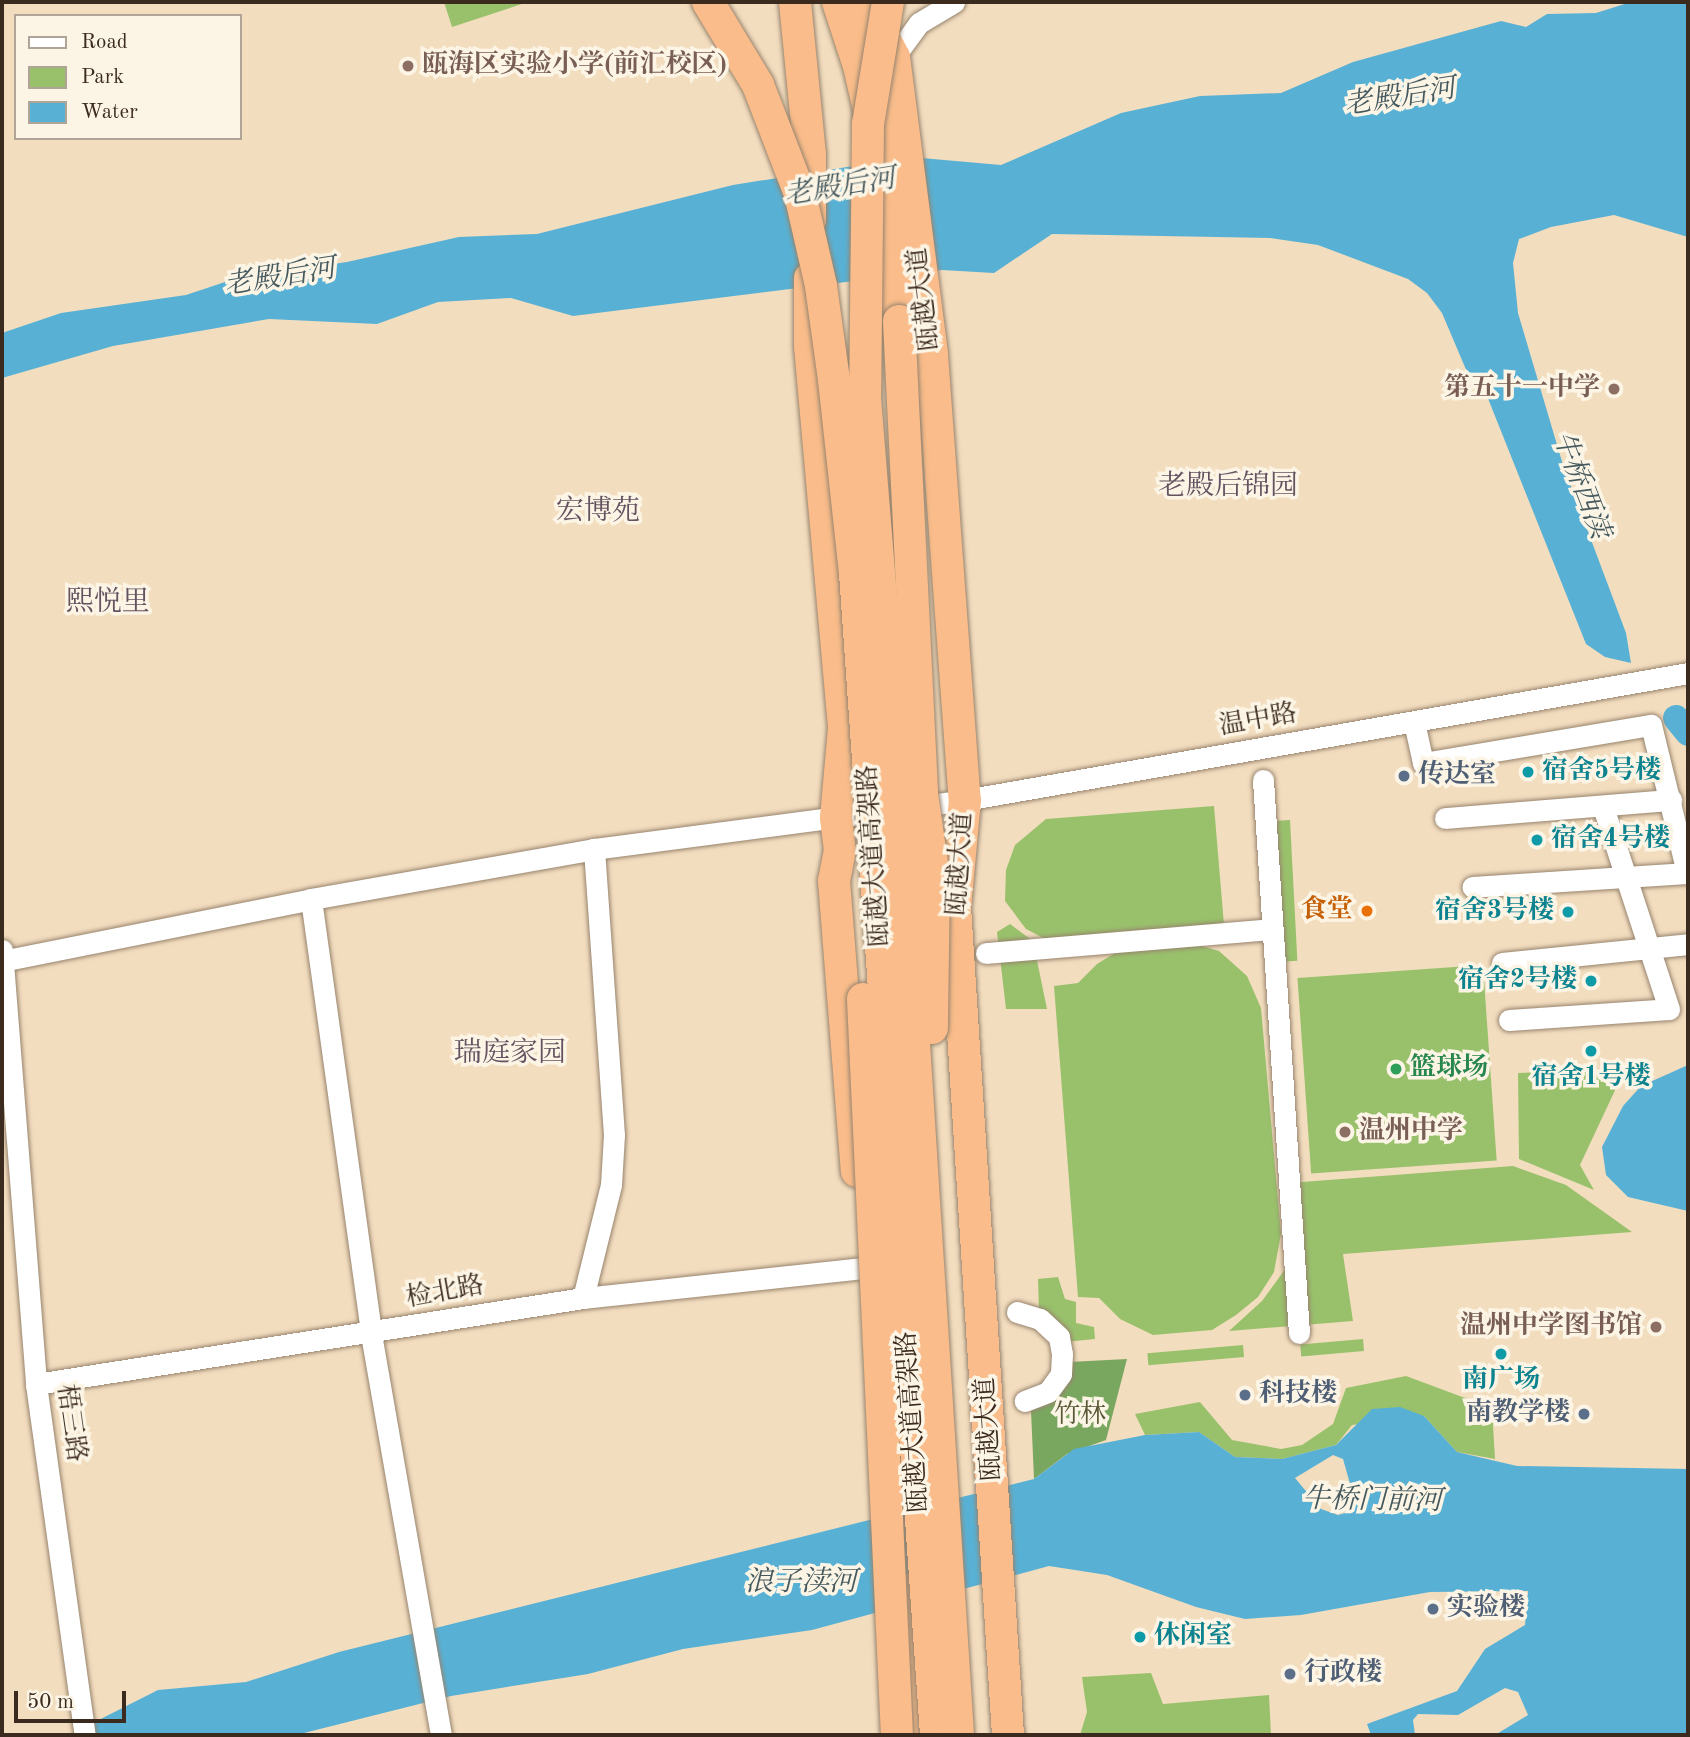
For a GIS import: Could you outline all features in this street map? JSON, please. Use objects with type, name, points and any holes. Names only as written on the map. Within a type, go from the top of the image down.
[{"type":"highway","name":"瓯越大道高架路","points":[[708,2],[758,85],[800,194],[821,286],[834,380],[856,587],[936,1735]]},
{"type":"highway","points":[[795,2],[810,155],[810,346],[844,727],[835,818],[862,983],[897,1735]]},
{"type":"highway","points":[[838,2],[859,66],[878,149],[899,323],[922,794],[934,877],[925,1211]]},
{"type":"highway","name":"瓯越大道","points":[[865,2],[894,57],[932,355],[965,800],[955,907],[1002,1608],[1008,1735]]},
{"type":"highway","name":"瓯越大道高架路","points":[[888,2],[868,124],[865,398],[925,1211],[958,1735]]},
{"type":"highway","points":[[840,850],[834,881],[864,1268],[895,1398],[915,1735]]},
{"type":"street","points":[[894,57],[919,23],[954,2]]},
{"type":"street","name":"温中路","points":[[3,957],[594,849],[965,800],[1688,673]]},
{"type":"street","points":[[1414,722],[1423,763],[1651,725],[1688,875],[1472,887]]},
{"type":"street","points":[[1263,779],[1299,1333]]},
{"type":"street","points":[[1445,818],[1671,800]]},
{"type":"street","points":[[1509,1020],[1669,1009],[1603,807]]},
{"type":"street","points":[[583,1298],[611,1185],[614,1135],[594,849]]},
{"type":"street","points":[[311,899],[371,1334],[417,1616],[438,1725]]},
{"type":"street","points":[[986,953],[1272,929]]},
{"type":"street","points":[[1502,963],[1688,943]]},
{"type":"street","name":"梧三路","points":[[3,957],[36,1384],[85,1735]]},
{"type":"street","name":"检北路","points":[[36,1384],[371,1334],[583,1298],[864,1268]]},
{"type":"street","points":[[1017,1312],[1040,1319],[1059,1337],[1062,1354],[1061,1374],[1048,1392],[1025,1401]]},
{"type":"green space","points":[[444,2],[528,2],[452,27]]},
{"type":"green space","points":[[1214,806],[1224,925],[1049,941],[1026,929],[1005,901],[1006,870],[1015,845],[1046,819]]},
{"type":"green space","points":[[1290,820],[1297,961],[1280,962],[1273,821]]},
{"type":"green space","points":[[1010,924],[1033,941],[1047,1009],[1006,1009],[997,932]]},
{"type":"green space","points":[[1185,941],[1219,951],[1247,976],[1261,1008],[1281,1234],[1274,1272],[1258,1297],[1236,1315],[1212,1330],[1153,1335],[1120,1319],[1099,1298],[1078,1297],[1054,986],[1078,983],[1097,964],[1120,950]]},
{"type":"green space","name":"篮球场","points":[[1483,965],[1497,1161],[1311,1173],[1297,978]]},
{"type":"green space","points":[[1625,1069],[1580,1165],[1594,1190],[1519,1159],[1518,1073]]},
{"type":"green space","points":[[1513,1166],[1566,1185],[1632,1232],[1343,1254],[1353,1321],[1229,1331],[1262,1301],[1294,1257],[1289,1183]]},
{"type":"green space","points":[[1058,1277],[1065,1299],[1076,1302],[1076,1323],[1094,1327],[1095,1339],[1065,1342],[1039,1313],[1038,1279]]},
{"type":"green space","points":[[1363,1339],[1364,1351],[1301,1356],[1300,1344]]},
{"type":"green space","points":[[1243,1345],[1244,1357],[1148,1365],[1147,1353]]},
{"type":"green space","name":"竹林","points":[[1127,1359],[1106,1440],[1067,1454],[1034,1479],[1031,1411],[1049,1404],[1061,1390],[1069,1362]]},
{"type":"green space","points":[[1406,1376],[1492,1408],[1495,1459],[1457,1452],[1424,1416],[1352,1425],[1336,1445],[1282,1459],[1235,1457],[1199,1432],[1145,1435],[1135,1414],[1200,1402],[1232,1440],[1281,1449],[1302,1445],[1333,1424],[1346,1388]]},
{"type":"green space","points":[[1151,1673],[1163,1704],[1269,1695],[1271,1735],[1080,1735],[1087,1712],[1082,1677]]},
{"type":"water","name":"老殿后河","points":[[1631,2],[1688,2],[1688,237],[1614,215],[1551,227],[1519,239],[1513,263],[1518,313],[1563,465],[1626,633],[1631,663],[1605,657],[1586,644],[1487,396],[1470,379],[1442,313],[1427,293],[1408,279],[1318,245],[1270,238],[1052,234],[994,273],[942,270],[573,316],[511,298],[438,302],[377,324],[269,319],[113,346],[2,378],[2,333],[61,313],[186,295],[237,278],[347,262],[459,237],[537,234],[733,185],[910,157],[1001,165],[1121,113],[1200,96],[1281,93],[1353,62],[1501,21],[1526,27],[1547,14],[1596,13]]},
{"type":"water","points":[[1688,1065],[1688,1211],[1628,1197],[1606,1175],[1602,1147],[1623,1106],[1641,1086]]},
{"type":"water","points":[[1400,1407],[1424,1416],[1457,1452],[1517,1466],[1688,1469],[1688,1735],[1495,1735],[1528,1715],[1518,1692],[1505,1688],[1458,1715],[1418,1714],[1413,1720],[1415,1735],[1371,1735],[1367,1724],[1457,1691],[1485,1649],[1525,1625],[1528,1591],[1430,1592],[1301,1615],[1245,1619],[1196,1607],[1107,1575],[1049,1566],[812,1630],[683,1649],[588,1674],[451,1696],[296,1735],[69,1735],[158,1690],[246,1682],[339,1652],[1034,1479],[1074,1449],[1145,1435],[1199,1432],[1235,1457],[1282,1459],[1336,1445],[1372,1409]],"holes":[[[1333,1455],[1343,1459],[1354,1498],[1345,1513],[1338,1515],[1321,1509],[1295,1478]]]},
{"type":"waterway","name":"牛桥西渎","points":[[1676,718],[1688,733]]},
{"type":"place","name":"瓯海区实验小学(前汇校区)","points":[[408,66]]},
{"type":"place","name":"第五十一中学","points":[[1614,389]]},
{"type":"place","name":"宿舍5号楼","points":[[1528,772]]},
{"type":"place","name":"传达室","points":[[1404,776]]},
{"type":"place","name":"宿舍4号楼","points":[[1537,840]]},
{"type":"place","name":"食堂","points":[[1367,911]]},
{"type":"place","name":"宿舍3号楼","points":[[1568,912]]},
{"type":"place","name":"宿舍2号楼","points":[[1591,981]]},
{"type":"place","name":"宿舍1号楼","points":[[1591,1051]]},
{"type":"place","name":"篮球场","points":[[1396,1069]]},
{"type":"place","name":"温州中学","points":[[1345,1132]]},
{"type":"place","name":"温州中学图书馆","points":[[1656,1327]]},
{"type":"place","name":"南广场","points":[[1501,1354]]},
{"type":"place","name":"科技楼","points":[[1245,1395]]},
{"type":"place","name":"南教学楼","points":[[1584,1414]]},
{"type":"place","name":"实验楼","points":[[1433,1609]]},
{"type":"place","name":"休闲室","points":[[1140,1637]]},
{"type":"place","name":"行政楼","points":[[1290,1674]]},
{"type":"district","name":"老殿后锦园","points":[[1228,487]]},
{"type":"district","name":"宏博苑","points":[[598,512]]},
{"type":"district","name":"熙悦里","points":[[108,603]]},
{"type":"district","name":"瑞庭家园","points":[[510,1054]]},
{"type":"water label","name":"牛桥门前河","points":[[1372,1501]]},
{"type":"water label","name":"浪子渎河","points":[[801,1583]]}]
